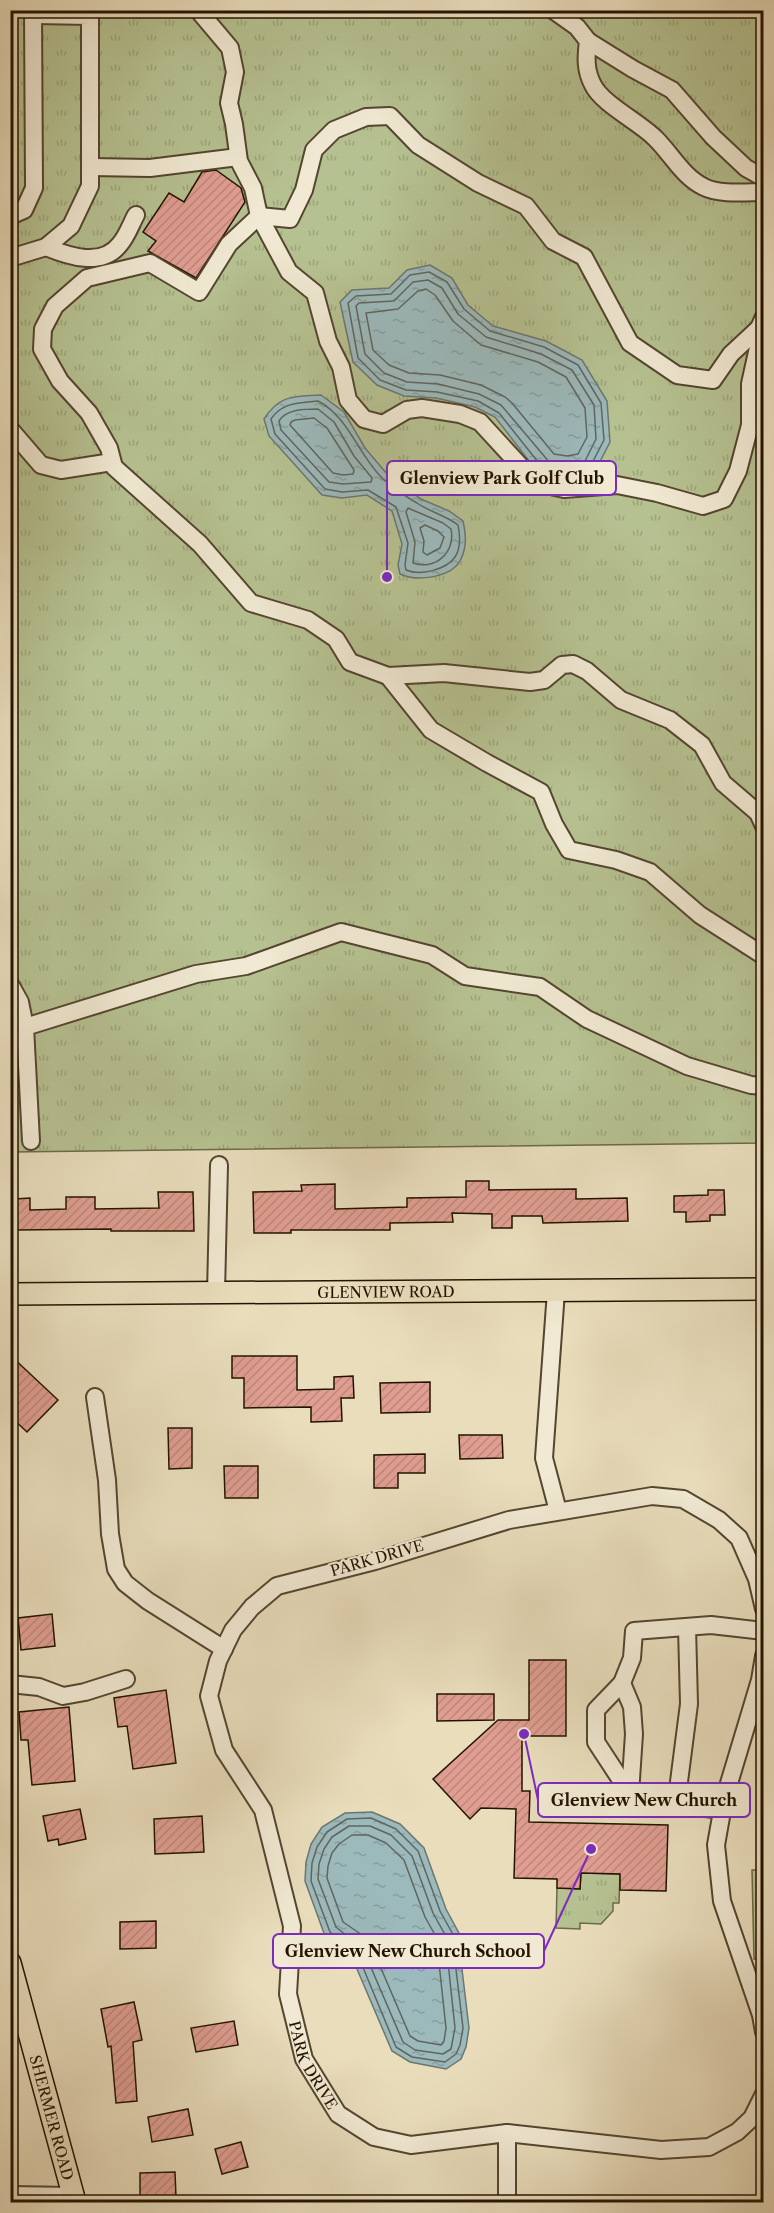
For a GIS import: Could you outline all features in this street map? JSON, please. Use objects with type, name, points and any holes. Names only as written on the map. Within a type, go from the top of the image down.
[{"type":"main road","name":"GLENVIEW ROAD","points":[[10,1294],[764,1289]]},
{"type":"main road","name":"SHERMER ROAD","points":[[10,1963],[74,2199]]},
{"type":"street","points":[[198,10],[230,48],[235,72],[229,103],[238,157],[253,188],[259,216],[289,272],[315,292],[327,341],[340,367],[348,400],[364,419],[383,424],[407,410],[422,408],[460,414],[480,422],[525,471],[546,485],[564,489],[617,485],[703,506],[724,499],[738,471],[750,425],[750,384],[761,323]]},
{"type":"street","points":[[553,10],[577,27],[588,41],[672,90],[746,168],[764,178]]},
{"type":"street","points":[[10,216],[24,210],[34,188],[34,13],[90,16],[90,186],[71,226],[46,247],[10,258]]},
{"type":"street","points":[[588,41],[585,62],[594,87],[615,107],[655,137],[681,169],[705,188],[733,193],[764,192]]},
{"type":"street","points":[[761,323],[731,354],[713,380],[676,375],[630,343],[584,257],[553,240],[526,206],[478,183],[418,146],[390,116],[366,117],[334,130],[314,150],[304,190],[290,219],[259,216],[229,244],[199,292],[150,263],[87,278],[55,306],[43,329],[42,349],[60,381],[89,413],[109,448],[114,467],[200,544],[251,603],[308,620],[336,639],[350,662],[388,676],[444,673],[530,682],[544,680],[562,665],[573,664],[587,671],[621,700],[670,720],[702,745],[723,783],[758,813],[764,826]]},
{"type":"street","points":[[91,167],[150,168],[238,157]]},
{"type":"street","points":[[46,247],[70,258],[105,255],[119,246],[136,215]]},
{"type":"street","points":[[10,429],[41,465],[61,470],[112,462]]},
{"type":"street","points":[[388,676],[431,730],[487,764],[541,792],[554,824],[569,850],[616,860],[650,872],[700,915],[764,956]]},
{"type":"street","points":[[25,1027],[196,974],[246,966],[341,933],[432,955],[465,976],[540,987],[587,1019],[687,1066],[751,1085],[764,1086]]},
{"type":"street","points":[[10,984],[20,1002],[25,1027],[31,1141]]},
{"type":"street","points":[[216,1293],[219,1165]]},
{"type":"street","points":[[556,1291],[544,1458],[558,1511]]},
{"type":"street","points":[[95,1397],[107,1480],[110,1534],[116,1569],[125,1583],[148,1601],[224,1649]]},
{"type":"street","name":"PARK DRIVE","points":[[764,1609],[757,1579],[739,1538],[719,1521],[683,1499],[652,1496],[558,1511],[481,1528],[375,1561],[277,1586],[252,1607],[233,1630],[218,1661],[209,1696],[224,1750],[263,1810],[292,1926],[288,1994],[304,2059],[338,2114],[374,2137],[411,2145],[507,2133],[661,2150],[709,2147],[737,2132],[752,2118],[764,2094]]},
{"type":"street","points":[[723,1810],[646,1801],[630,1794],[596,1742],[596,1710],[622,1683],[632,1658],[634,1631],[711,1625],[764,1631]]},
{"type":"street","points":[[676,1805],[689,1704],[687,1627]]},
{"type":"street","points":[[764,1656],[760,1680],[723,1810],[716,1845],[722,1901],[761,2015],[764,2032]]},
{"type":"street","points":[[10,1684],[39,1687],[63,1696],[85,1692],[126,1679]]},
{"type":"street","points":[[622,1683],[632,1707],[634,1734],[630,1794]]},
{"type":"street","points":[[507,2133],[507,2202]]},
{"type":"street","points":[[10,2195],[74,2199]]},
{"type":"green space","points":[[10,11],[763,11],[763,1143],[11,1152]]},
{"type":"green space","points":[[752,1870],[763,1870],[763,1959],[754,1959]]},
{"type":"green space","points":[[581,1873],[620,1874],[619,1903],[613,1903],[613,1911],[601,1924],[580,1923],[580,1929],[556,1928],[557,1888],[580,1889]]},
{"type":"water","points":[[430,265],[452,278],[468,305],[493,326],[546,341],[582,360],[607,401],[610,442],[593,475],[567,479],[544,476],[533,466],[495,417],[475,407],[436,398],[404,396],[377,385],[353,362],[340,302],[352,290],[389,288],[407,270]]},
{"type":"water","points":[[321,395],[344,412],[365,448],[387,474],[421,499],[449,511],[463,521],[464,550],[461,559],[450,570],[434,577],[424,578],[400,574],[398,565],[402,544],[392,511],[367,495],[342,498],[322,495],[269,436],[264,419],[276,405],[288,398]]},
{"type":"water","points":[[372,1812],[400,1824],[424,1848],[446,1909],[461,1937],[461,1961],[469,2028],[466,2047],[461,2059],[446,2069],[410,2062],[392,2051],[351,1955],[325,1936],[305,1881],[306,1862],[311,1844],[322,1827],[345,1813]]},
{"type":"building","points":[[216,170],[241,188],[245,202],[196,278],[148,251],[156,241],[143,232],[169,193],[184,202],[202,172]]},
{"type":"building","points":[[466,1181],[489,1181],[489,1190],[576,1189],[576,1199],[627,1198],[628,1221],[543,1223],[542,1216],[512,1216],[512,1228],[492,1228],[492,1214],[452,1213],[453,1222],[390,1223],[390,1230],[291,1230],[291,1233],[254,1233],[253,1192],[302,1191],[301,1185],[335,1184],[335,1209],[407,1207],[407,1198],[466,1197]]},
{"type":"building","points":[[708,1190],[724,1190],[725,1215],[710,1215],[710,1221],[686,1222],[686,1212],[674,1212],[674,1196],[708,1195]]},
{"type":"building","points":[[158,1192],[193,1192],[194,1231],[15,1230],[15,1199],[30,1198],[30,1210],[66,1209],[66,1197],[95,1197],[95,1209],[159,1208]]},
{"type":"building","points":[[10,1355],[58,1400],[27,1432],[10,1416]]},
{"type":"building","points":[[232,1356],[297,1356],[297,1390],[334,1389],[334,1377],[353,1376],[354,1398],[341,1398],[342,1421],[311,1422],[311,1407],[244,1408],[244,1378],[232,1378]]},
{"type":"building","points":[[430,1382],[430,1412],[381,1413],[380,1383]]},
{"type":"building","points":[[168,1428],[192,1428],[192,1468],[169,1469]]},
{"type":"building","points":[[459,1435],[502,1435],[503,1458],[460,1459]]},
{"type":"building","points":[[425,1454],[425,1473],[398,1473],[398,1488],[374,1488],[374,1455]]},
{"type":"building","points":[[224,1466],[258,1466],[258,1498],[225,1498]]},
{"type":"building","points":[[52,1614],[55,1646],[21,1650],[18,1618]]},
{"type":"building","points":[[529,1660],[566,1660],[566,1736],[522,1736],[522,1791],[530,1791],[529,1822],[668,1825],[666,1891],[620,1890],[620,1874],[581,1873],[580,1889],[557,1888],[557,1879],[514,1878],[516,1809],[481,1808],[470,1819],[433,1779],[498,1720],[529,1720]]},
{"type":"building","points":[[166,1690],[176,1763],[133,1769],[127,1726],[118,1727],[114,1698]]},
{"type":"building","points":[[437,1694],[494,1694],[494,1720],[437,1721]]},
{"type":"building","points":[[69,1707],[75,1781],[32,1785],[28,1740],[21,1740],[19,1712]]},
{"type":"building","points":[[80,1809],[86,1839],[59,1845],[58,1839],[48,1841],[43,1816]]},
{"type":"building","points":[[202,1816],[204,1852],[155,1854],[154,1819]]},
{"type":"building","points":[[156,1921],[156,1948],[120,1949],[120,1922]]},
{"type":"building","points":[[134,2002],[142,2040],[133,2042],[137,2101],[116,2103],[111,2046],[108,2047],[101,2009]]},
{"type":"building","points":[[234,2021],[238,2045],[196,2052],[191,2028]]},
{"type":"building","points":[[188,2109],[193,2135],[152,2142],[148,2117]]},
{"type":"building","points":[[241,2142],[248,2167],[222,2174],[215,2149]]},
{"type":"building","points":[[175,2172],[176,2198],[140,2199],[140,2173]]},
{"type":"place","name":"Glenview Park Golf Club","points":[[387,577]]},
{"type":"place","name":"Glenview New Church","points":[[524,1734]]},
{"type":"place","name":"Glenview New Church School","points":[[591,1849]]}]
